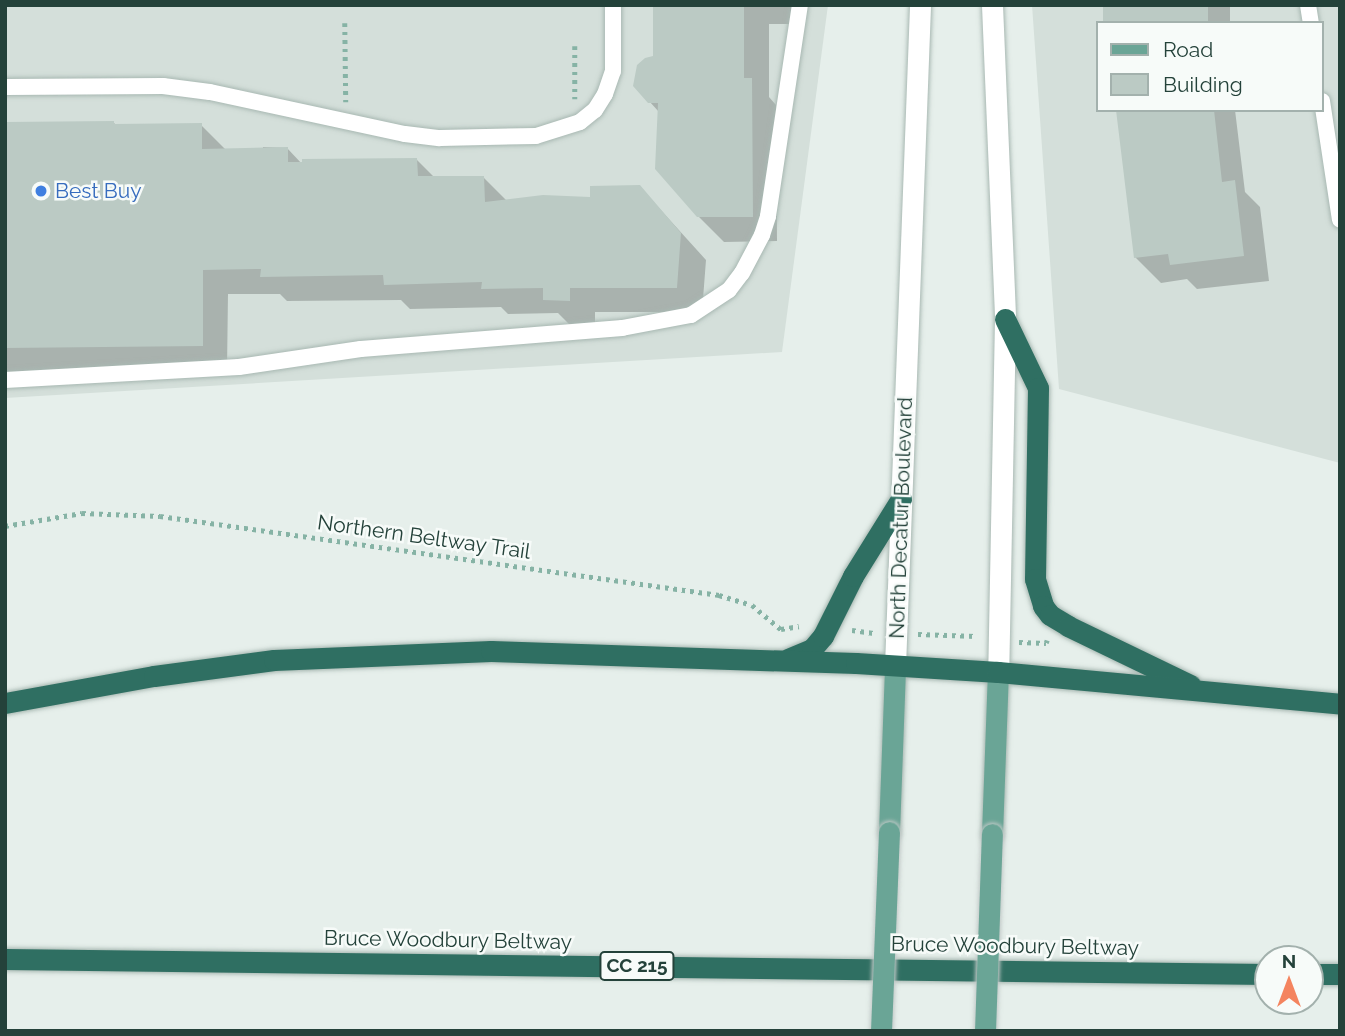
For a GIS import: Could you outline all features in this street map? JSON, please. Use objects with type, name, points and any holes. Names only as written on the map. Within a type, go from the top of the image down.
[{"type":"highway","points":[[1005,319],[1038,388],[1035,579],[1043,606],[1050,615],[1068,626],[1201,691]]},
{"type":"highway","points":[[779,662],[812,649],[823,636],[853,576],[901,499]]},
{"type":"highway","points":[[5,703],[203,668],[327,656],[491,650],[998,672],[1340,704]]},
{"type":"highway","name":"Bruce Woodbury Beltway","points":[[5,959],[1254,974]]},
{"type":"main road","name":"North Decatur Boulevard","points":[[881,1031],[920,5]]},
{"type":"main road","points":[[985,1031],[998,672],[1005,319],[992,5]]},
{"type":"lane","points":[[5,87],[163,86],[210,92],[440,138],[523,137],[562,130],[595,110],[605,94],[613,71],[613,5]]},
{"type":"lane","points":[[5,380],[239,366],[361,349],[622,328],[691,315],[729,290],[742,273],[762,235],[768,216],[800,5]]},
{"type":"lane","points":[[1324,112],[1340,220]]},
{"type":"path","points":[[345,23],[346,121]]},
{"type":"path","name":"Northern Beltway Trail","points":[[5,526],[82,513],[160,516],[719,594],[752,605],[782,629],[804,623]]},
{"type":"path","points":[[844,626],[858,632],[872,633]]},
{"type":"path","points":[[1022,642],[1046,643],[1051,634]]},
{"type":"path","points":[[946,635],[977,636]]},
{"type":"shaded area","points":[[5,5],[828,5],[782,352],[5,398]]},
{"type":"shaded area","points":[[1032,5],[1340,5],[1340,463],[1059,389]]},
{"type":"building","points":[[653,5],[744,5],[744,78],[752,78],[753,217],[697,217],[655,169],[658,103],[648,103],[633,86],[637,65],[645,58],[653,56]]},
{"type":"building","points":[[1103,5],[1208,5],[1208,21],[1103,21]]},
{"type":"building","points":[[1116,112],[1214,112],[1222,182],[1235,180],[1244,256],[1170,265],[1168,254],[1134,258]]},
{"type":"building","points":[[114,121],[114,124],[202,123],[202,149],[288,147],[288,162],[302,162],[302,159],[417,158],[418,176],[484,176],[485,202],[543,195],[590,197],[590,186],[640,185],[681,233],[677,288],[570,288],[570,301],[543,300],[543,288],[481,289],[482,282],[384,285],[383,275],[260,277],[261,269],[203,270],[203,346],[5,348],[5,122]]},
{"type":"place","name":"Best Buy","points":[[41,191]]}]
